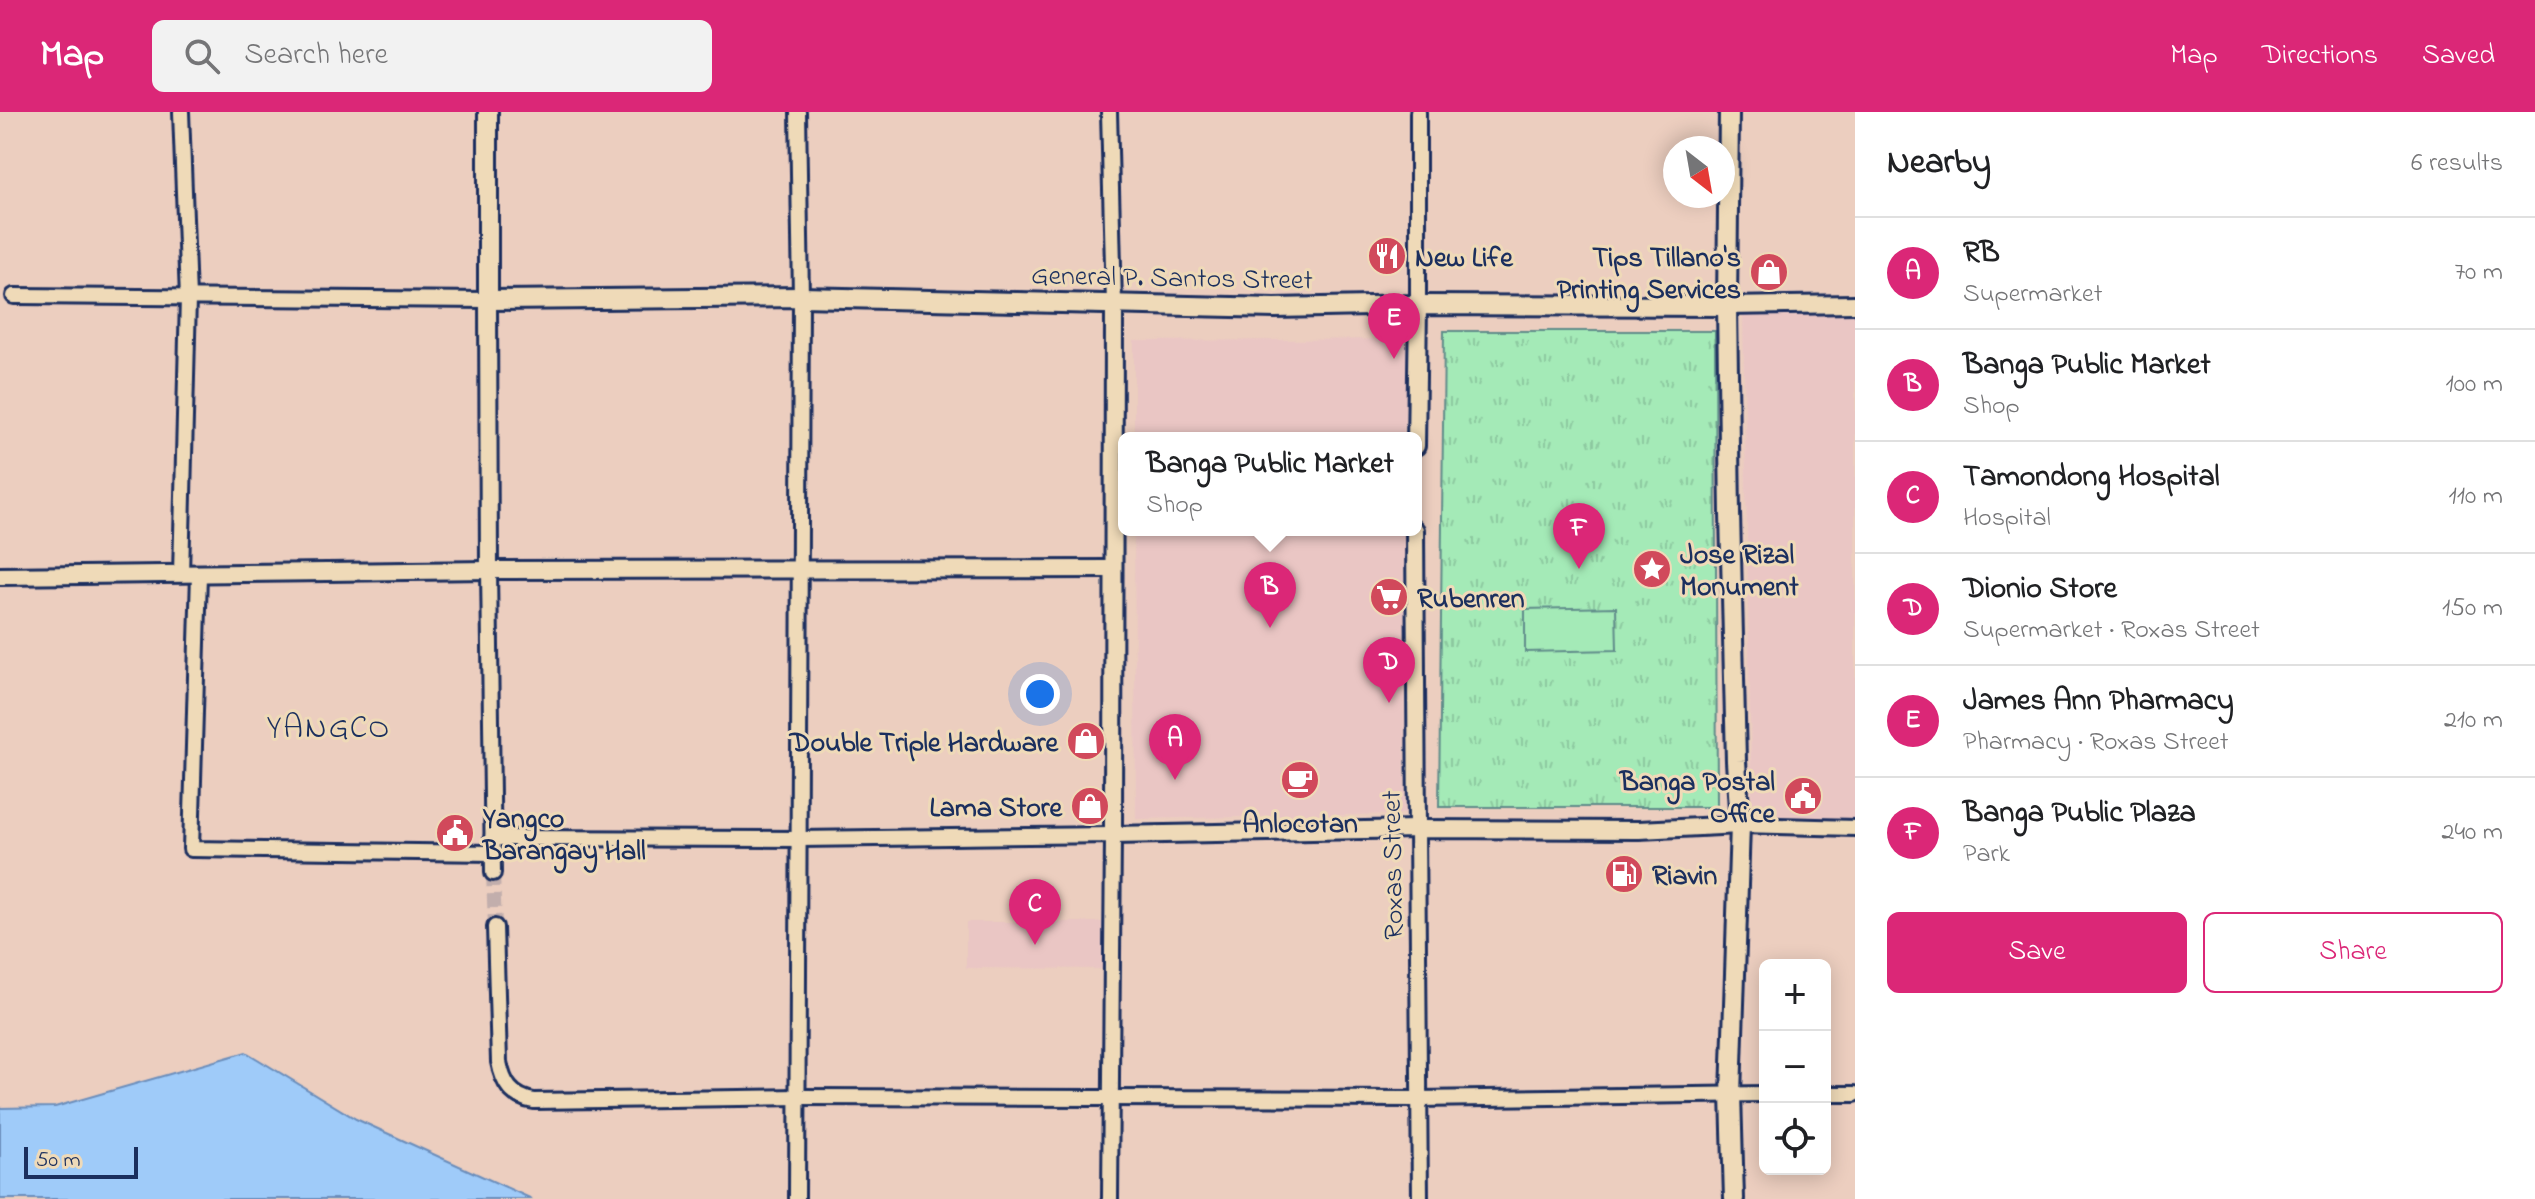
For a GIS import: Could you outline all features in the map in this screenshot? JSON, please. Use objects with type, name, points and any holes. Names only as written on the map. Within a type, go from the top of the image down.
[{"type":"main road","points":[[488,112],[488,300]]},
{"type":"main road","points":[[1729,112],[1727,306],[1730,514],[1740,825],[1731,1094],[1734,1199]]},
{"type":"main road","name":"General P. Santos Street","points":[[488,300],[801,297],[1275,308],[1727,306]]},
{"type":"street","points":[[181,112],[188,298],[181,574]]},
{"type":"street","points":[[797,1199],[801,297],[798,112]]},
{"type":"street","points":[[1109,112],[1114,304],[1110,1199]]},
{"type":"street","points":[[1416,432],[1418,112]]},
{"type":"street","points":[[14,296],[488,300],[493,873]]},
{"type":"street","name":"General P. Santos Street","points":[[1727,306],[1855,304]]},
{"type":"street","name":"Roxas Street","points":[[1415,536],[1420,1199]]},
{"type":"street","points":[[0,576],[489,570],[1113,569]]},
{"type":"street","points":[[199,574],[191,849],[1417,829],[1639,830],[1740,825],[1855,828]]},
{"type":"street","points":[[495,927],[499,1062],[507,1086],[522,1099],[1419,1099],[1759,1094]]},
{"type":"street","points":[[1831,1094],[1855,1094]]},
{"type":"shaded area","points":[[1855,314],[1855,824],[1752,825],[1743,316]]},
{"type":"shaded area","points":[[1408,339],[1404,432],[1134,432],[1134,341]]},
{"type":"shaded area","points":[[1134,536],[1404,536],[1405,814],[1136,819]]},
{"type":"shaded area","points":[[966,922],[1104,922],[1103,969],[966,968]]},
{"type":"green space","points":[[1444,331],[1715,331],[1717,807],[1439,807]]},
{"type":"green space","points":[[1616,607],[1617,650],[1525,652],[1525,609]]},
{"type":"water","points":[[246,1052],[356,1119],[532,1199],[0,1199],[0,1108],[55,1107]]},
{"type":"tunnel","points":[[493,873],[495,927]]},
{"type":"place","name":"New Life","points":[[1387,256]]},
{"type":"place","name":"Tips Tillano's Printing Services","points":[[1769,272]]},
{"type":"place","name":"James Ann Pharmacy","points":[[1394,359]]},
{"type":"place","name":"Banga Public Plaza","points":[[1579,569]]},
{"type":"place","name":"Jose Rizal Monument","points":[[1652,569]]},
{"type":"place","name":"Rubenren","points":[[1389,597]]},
{"type":"place","name":"Banga Public Market","points":[[1270,628]]},
{"type":"place","name":"Dionio Store","points":[[1389,703]]},
{"type":"place","name":"Double Triple Hardware","points":[[1086,741]]},
{"type":"place","name":"RB","points":[[1175,780]]},
{"type":"place","name":"Anlocotan","points":[[1300,780]]},
{"type":"place","name":"Banga Postal Office","points":[[1803,796]]},
{"type":"place","name":"Lama Store","points":[[1090,806]]},
{"type":"place","name":"Yangco Barangay Hall","points":[[455,833]]},
{"type":"place","name":"Riavin","points":[[1624,874]]},
{"type":"place","name":"Tamondong Hospital","points":[[1035,945]]},
{"type":"district","name":"YANGCO","points":[[329,726]]}]
